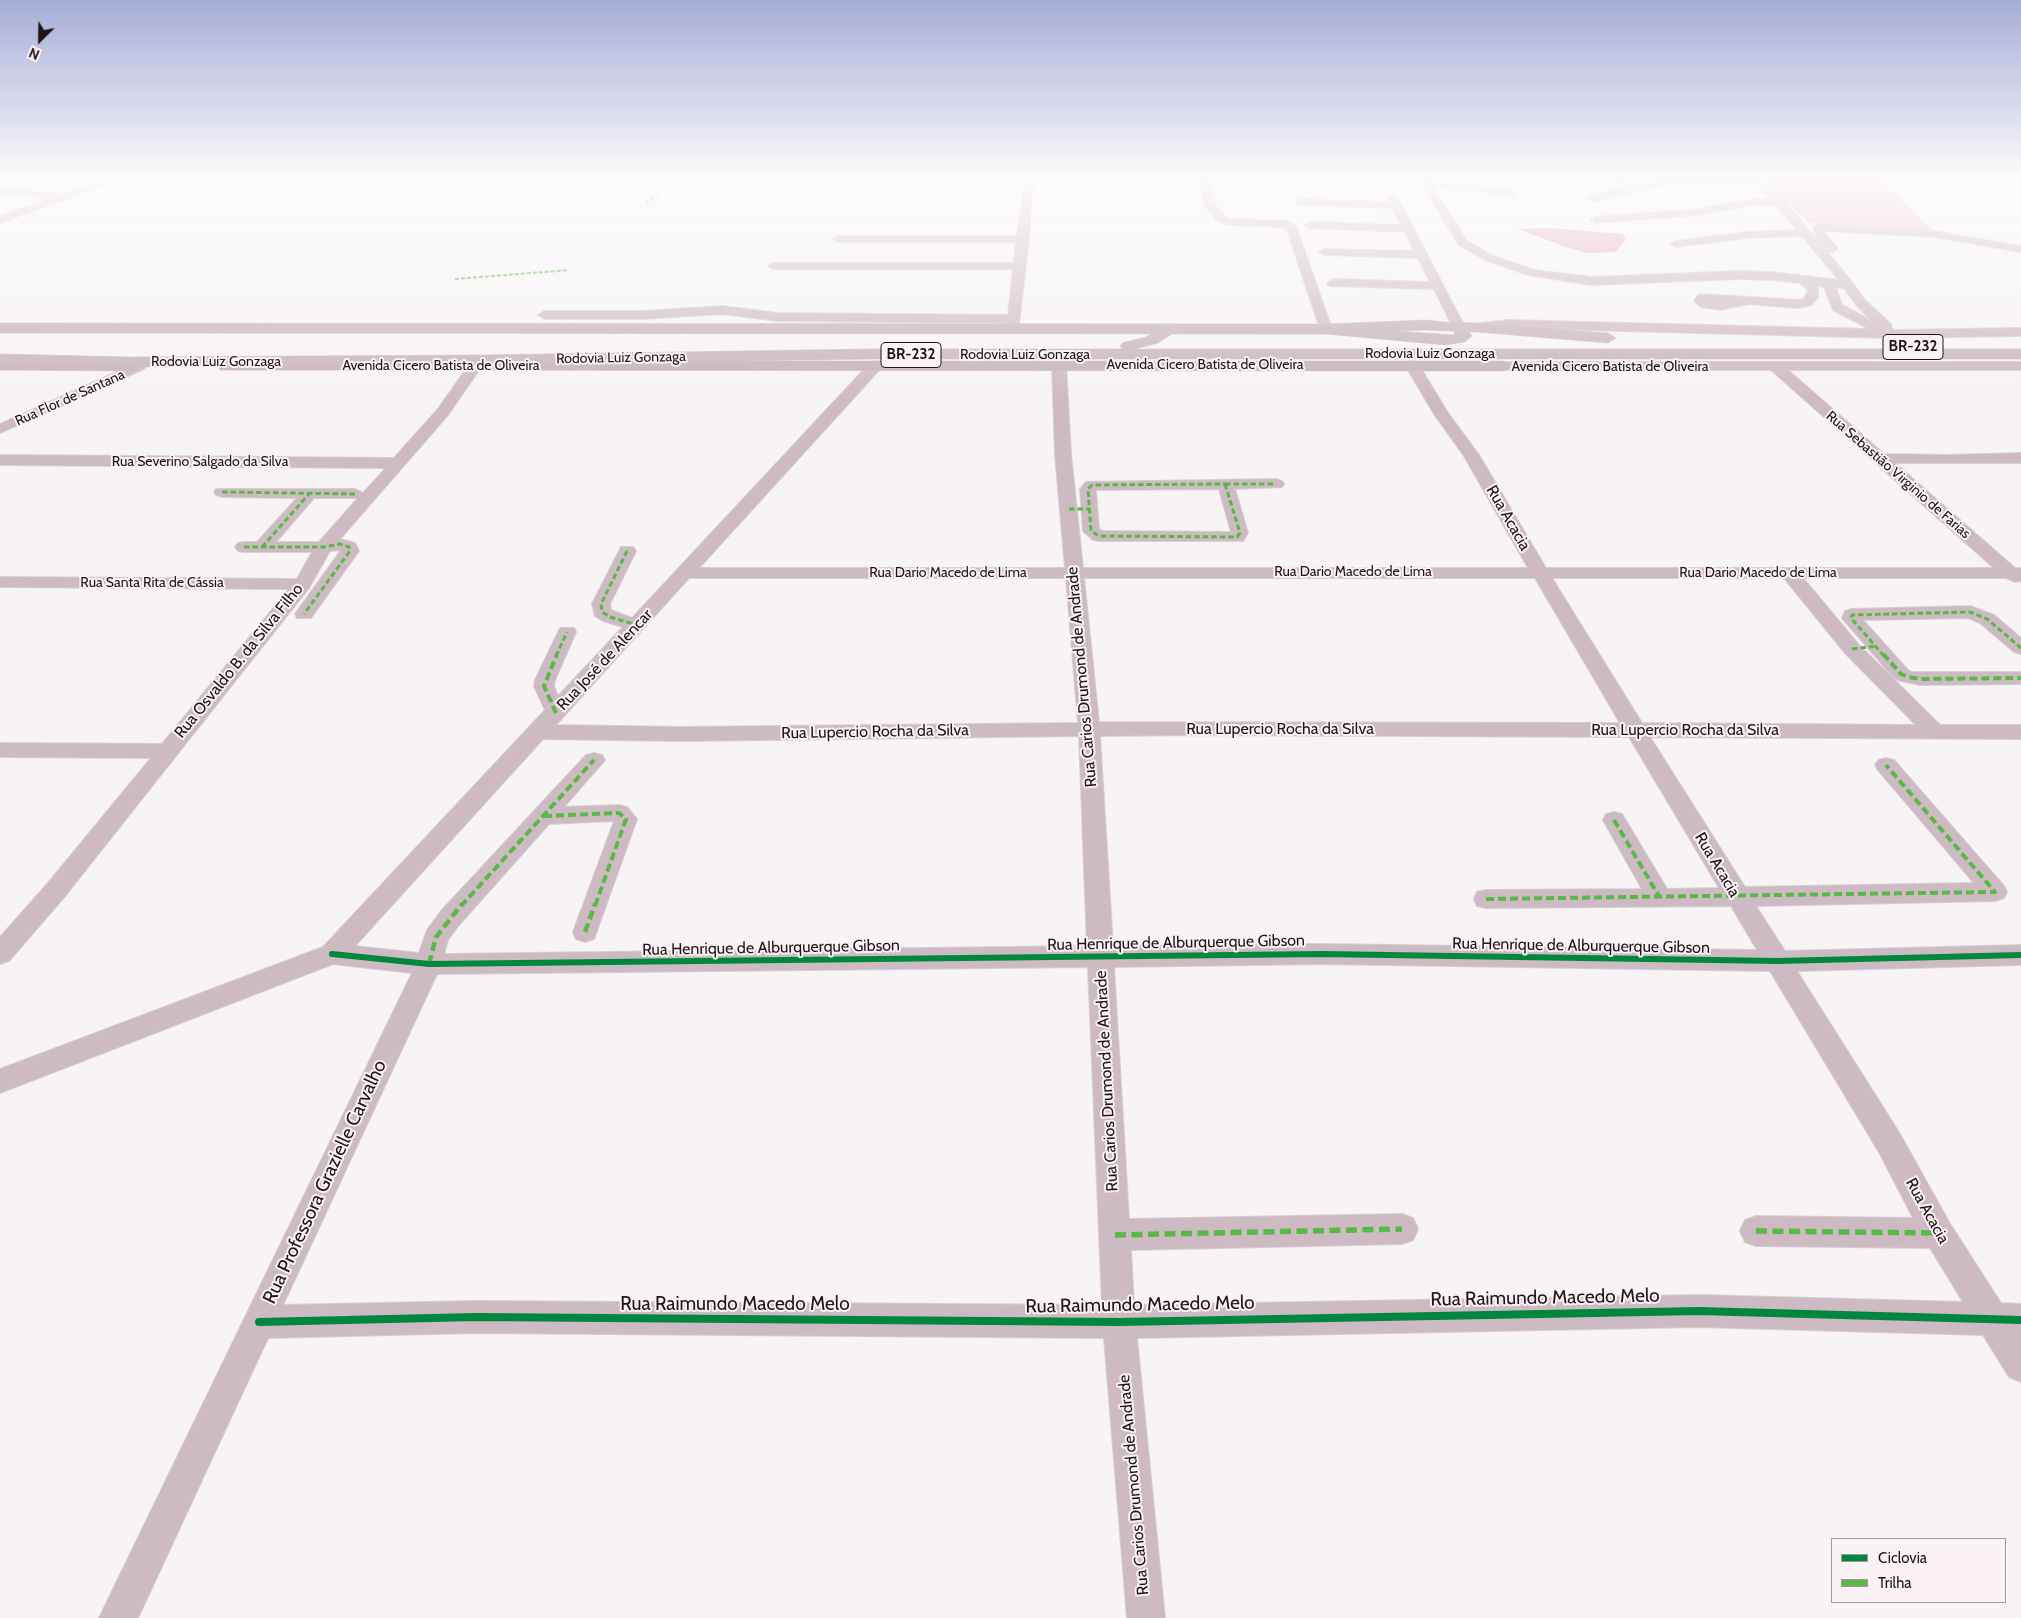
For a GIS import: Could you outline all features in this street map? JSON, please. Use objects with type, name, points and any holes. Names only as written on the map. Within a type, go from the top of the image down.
[{"type":"highway","points":[[1464,327],[1549,332],[1659,345]]},
{"type":"highway","points":[[1118,348],[1152,340],[1169,329]]},
{"type":"highway","name":"Rodovia Luiz Gonzaga","points":[[0,343],[141,345]]},
{"type":"highway","name":"Rodovia Luiz Gonzaga","points":[[209,346],[474,349],[1659,345],[2021,346]]},
{"type":"highway","name":"Rodovia Luiz Gonzaga","points":[[0,359],[143,362],[481,360],[870,354],[1728,354],[1900,345],[2021,354]]},
{"type":"highway","points":[[1502,366],[1568,363],[1632,354]]},
{"type":"main road","points":[[0,328],[365,330],[1013,324],[1169,329],[1326,329],[1445,340],[1459,339],[1464,336],[1464,327]]},
{"type":"main road","name":"Avenida Cicero Batista de Oliveira","points":[[0,366],[876,364],[1502,366]]},
{"type":"street","points":[[544,316],[643,315],[722,310],[778,317],[1013,324],[1022,251]]},
{"type":"street","points":[[1300,251],[1326,329]]},
{"type":"street","points":[[1420,251],[1438,286],[1464,327],[1508,324],[1588,325],[1662,329],[1778,330],[1888,334]]},
{"type":"street","points":[[1476,251],[1489,258],[1532,273],[1592,281],[1739,275],[1772,276],[1829,284],[1846,281]]},
{"type":"street","points":[[1819,251],[1862,303],[1886,327],[1888,334]]},
{"type":"street","points":[[1834,251],[1861,281]]},
{"type":"street","points":[[1325,252],[1422,255]]},
{"type":"street","points":[[774,266],[1020,266]]},
{"type":"street","points":[[1809,280],[1822,276],[1846,281]]},
{"type":"street","points":[[1747,301],[1786,304],[1808,302],[1814,290],[1809,280]]},
{"type":"street","points":[[1333,283],[1438,286]]},
{"type":"street","points":[[1829,284],[1837,307],[1888,334],[1900,345],[2021,332]]},
{"type":"street","points":[[1834,301],[1862,303]]},
{"type":"street","points":[[1886,310],[1910,366]]},
{"type":"street","points":[[1849,314],[1873,314]]},
{"type":"street","points":[[1728,354],[1742,367]]},
{"type":"street","name":"Rua José de Alencar","points":[[332,954],[539,732],[876,364]]},
{"type":"street","name":"Rua Carios Drumond de Andrade","points":[[1059,365],[1080,509],[1074,573],[1089,730],[1119,1322],[1146,1618]]},
{"type":"street","name":"Rua Acacia","points":[[1412,365],[1441,414],[1471,455],[1736,897],[1778,961],[1890,1144],[1938,1232],[2007,1320],[2021,1365]]},
{"type":"street","name":"Rua Flor de Santana","points":[[0,429],[139,366]]},
{"type":"street","name":"Rua Osvaldo B. da Silva Filho","points":[[0,954],[57,889],[166,751],[303,584],[324,547],[443,412],[475,366]]},
{"type":"street","name":"Avenida Cicero Batista de Oliveira","points":[[1502,366],[1776,368],[2021,366]]},
{"type":"street","name":"Rua Sebastião Virginio de Farias","points":[[1776,368],[1878,458],[2018,576]]},
{"type":"street","points":[[1878,458],[1947,460],[2021,458]]},
{"type":"street","name":"Rua Severino Salgado da Silva","points":[[0,460],[400,463]]},
{"type":"street","points":[[1225,484],[1240,533],[1234,537],[1099,536],[1091,531],[1080,509],[1088,488],[1092,485],[1225,484],[1276,484]]},
{"type":"street","points":[[222,492],[355,494]]},
{"type":"street","points":[[262,547],[309,494]]},
{"type":"street","points":[[244,547],[324,547],[340,544],[346,545],[350,550],[304,614]]},
{"type":"street","points":[[626,551],[601,604],[602,612],[610,617],[637,625]]},
{"type":"street","name":"Rua Dario Macedo de Lima","points":[[685,573],[1789,573],[2018,576]]},
{"type":"street","points":[[1789,573],[1852,649],[1934,731]]},
{"type":"street","name":"Rua Santa Rita de Cássia","points":[[0,582],[303,584]]},
{"type":"street","points":[[2021,648],[1988,619],[1970,612],[1852,615],[1851,618],[1901,674],[1913,678],[2021,678]]},
{"type":"street","points":[[556,713],[545,689],[545,680],[567,632]]},
{"type":"street","points":[[1852,649],[1876,646]]},
{"type":"street","name":"Rua Lupercio Rocha da Silva","points":[[539,732],[681,734],[1216,728],[2021,732]]},
{"type":"street","points":[[0,750],[166,751]]},
{"type":"street","name":"Rua Professora Grazielle Carvalho","points":[[118,1618],[429,964],[436,936],[450,918],[594,760]]},
{"type":"street","points":[[1486,899],[1995,892],[1886,764]]},
{"type":"street","points":[[544,816],[619,813],[626,819],[585,932]]},
{"type":"street","points":[[1614,820],[1660,898]]},
{"type":"street","points":[[0,1082],[332,954]]},
{"type":"street","name":"Rua Henrique de Alburquerque Gibson","points":[[332,954],[429,964],[1322,954],[1778,961],[2021,955]]},
{"type":"street","points":[[1115,1235],[1402,1229]]},
{"type":"street","points":[[1756,1231],[1938,1232]]},
{"type":"street","name":"Rua Raimundo Macedo Melo","points":[[259,1322],[476,1317],[1119,1322],[1699,1311],[2007,1320]]},
{"type":"shaded area","points":[[1578,251],[1617,251],[1616,252],[1587,253]]},
{"type":"marked path","points":[[455,279],[569,270]]},
{"type":"marked path","points":[[1225,484],[1240,533],[1237,537],[1099,536],[1091,531],[1088,489],[1092,485],[1095,485],[1276,484]]},
{"type":"marked path","points":[[222,492],[355,494]]},
{"type":"marked path","points":[[262,547],[309,494]]},
{"type":"marked path","points":[[1069,509],[1090,509]]},
{"type":"marked path","points":[[244,547],[324,547],[340,544],[349,547],[350,551],[304,614]]},
{"type":"marked path","points":[[627,551],[601,604],[602,612],[610,617],[637,625]]},
{"type":"marked path","points":[[2021,648],[1987,619],[1970,612],[1852,615],[1851,618],[1901,674],[1908,677],[1920,679],[2021,678]]},
{"type":"marked path","points":[[556,713],[544,686],[567,632]]},
{"type":"marked path","points":[[1852,649],[1876,646]]},
{"type":"marked path","points":[[429,964],[436,937],[450,918],[594,760]]},
{"type":"marked path","points":[[1486,899],[1995,892],[1886,765]]},
{"type":"marked path","points":[[544,816],[619,813],[626,819],[585,932]]},
{"type":"marked path","points":[[1614,820],[1660,898]]},
{"type":"marked path","points":[[1115,1235],[1402,1229]]},
{"type":"marked path","points":[[1756,1231],[1938,1233]]},
{"type":"cycle path","points":[[332,954],[429,964],[1322,954],[1778,961],[2021,955]]},
{"type":"cycle path","points":[[259,1322],[476,1317],[1119,1322],[1699,1311],[2021,1320]]}]
